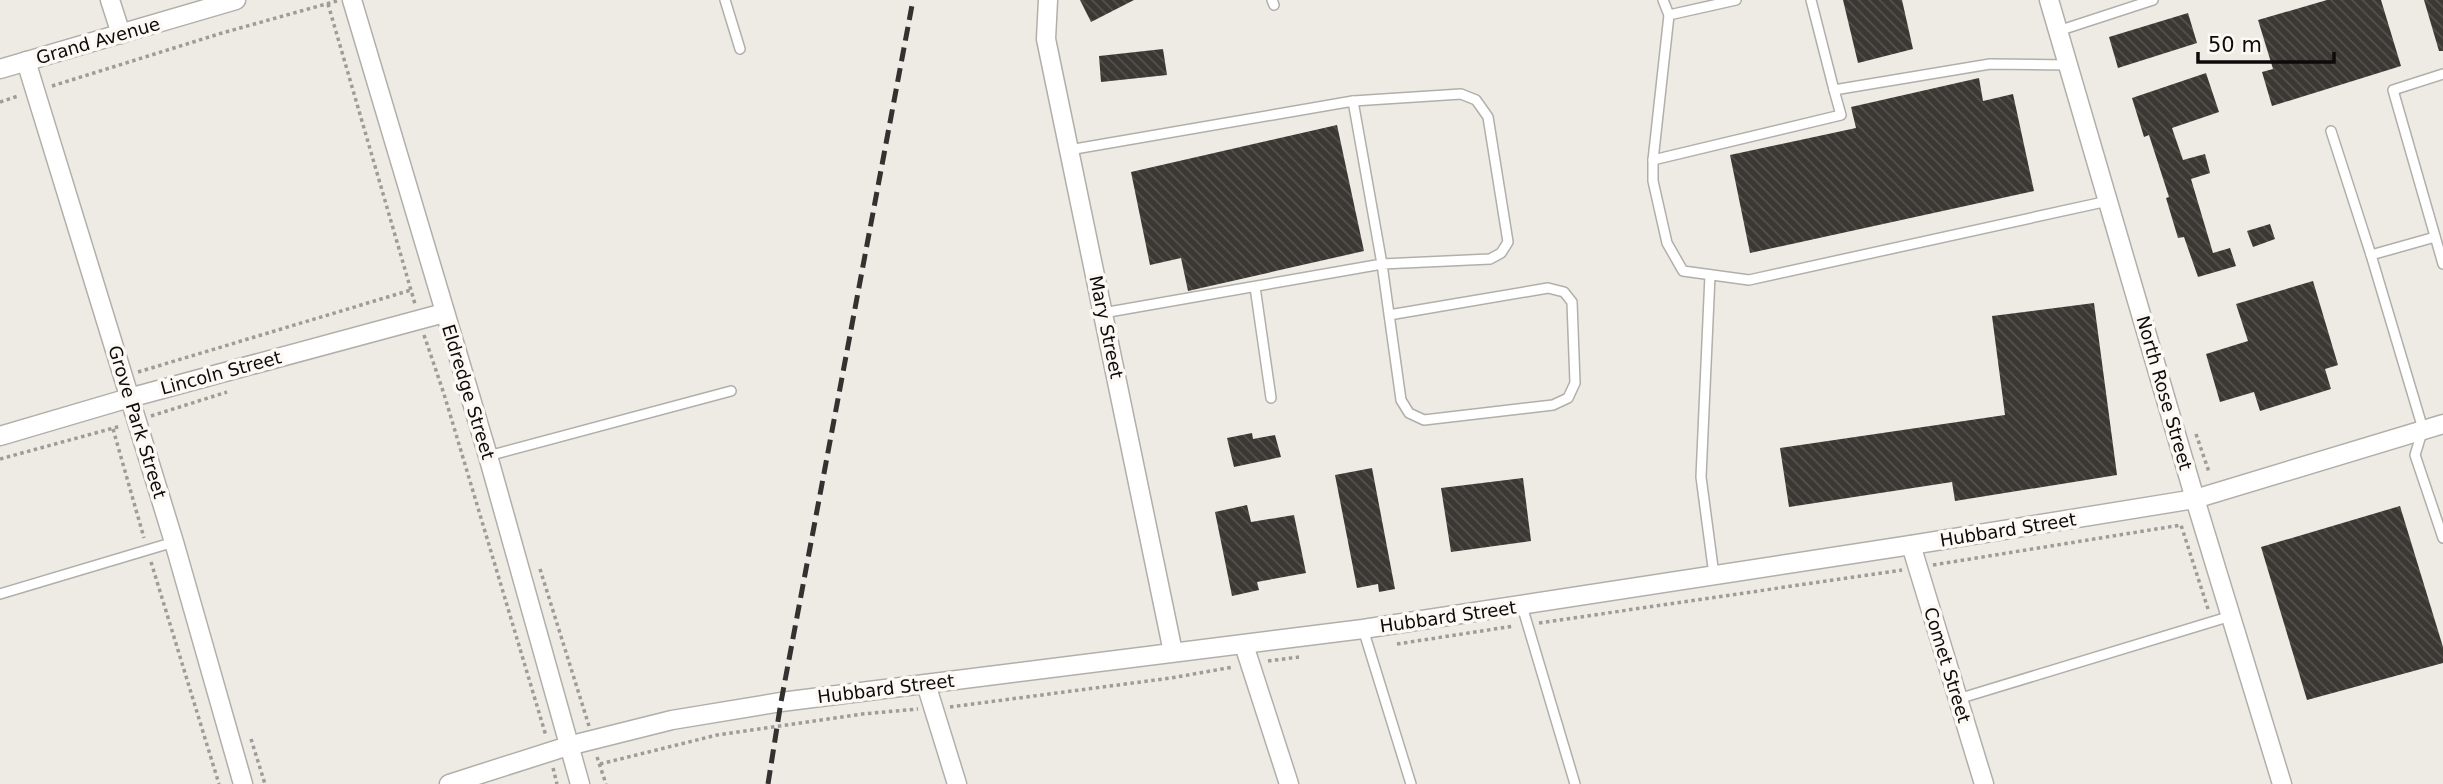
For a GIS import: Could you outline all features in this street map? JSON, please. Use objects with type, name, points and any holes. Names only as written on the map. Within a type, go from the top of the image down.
[{"type":"street","points":[[110,0],[121,34]]},
{"type":"street","name":"Grand Avenue","points":[[0,69],[236,0]]},
{"type":"street","name":"Eldredge Street","points":[[352,0],[488,456],[559,749],[580,784]]},
{"type":"street","name":"Mary Street","points":[[1048,0],[1046,39],[1173,652]]},
{"type":"street","name":"North Rose Street","points":[[2049,0],[2195,499],[2282,784]]},
{"type":"street","name":"Grove Park Street","points":[[26,61],[174,541],[243,784]]},
{"type":"street","name":"Lincoln Street","points":[[0,436],[129,398],[444,313]]},
{"type":"street","name":"Hubbard Street","points":[[449,784],[559,749],[672,720],[781,702],[1363,629],[2195,499],[2443,424]]},
{"type":"street","name":"Comet Street","points":[[1911,545],[1984,784]]},
{"type":"street","points":[[1244,645],[1289,784]]},
{"type":"street","points":[[926,684],[957,784]]},
{"type":"lane","points":[[725,0],[740,49]]},
{"type":"lane","points":[[1663,0],[1669,15],[1653,181],[1667,243],[1684,271],[1749,280],[2108,201]]},
{"type":"lane","points":[[1669,15],[1736,0]]},
{"type":"lane","points":[[1653,160],[1841,115],[1811,0]]},
{"type":"lane","points":[[2058,32],[2153,0]]},
{"type":"lane","points":[[1834,90],[1990,64],[2068,65]]},
{"type":"lane","points":[[2443,75],[2393,90],[2443,264]]},
{"type":"lane","points":[[1069,150],[1353,101],[1461,94],[1476,100],[1488,117],[1508,242],[1501,253],[1490,259],[1382,264],[1103,313]]},
{"type":"lane","points":[[1353,101],[1382,264],[1389,315],[1401,400],[1409,413],[1424,420],[1553,405],[1568,398],[1575,383],[1572,302],[1564,292],[1548,288],[1389,315]]},
{"type":"lane","points":[[2331,131],[2423,429],[2415,455],[2443,538]]},
{"type":"lane","points":[[2371,255],[2435,237]]},
{"type":"lane","points":[[1710,275],[1700,477],[1714,575]]},
{"type":"lane","points":[[1255,287],[1271,398]]},
{"type":"lane","points":[[488,456],[731,391]]},
{"type":"lane","points":[[0,594],[174,541]]},
{"type":"lane","points":[[1522,606],[1575,784]]},
{"type":"lane","points":[[1958,699],[2231,616]]},
{"type":"lane","points":[[1363,629],[1410,784]]},
{"type":"path","points":[[0,102],[222,33],[342,0]]},
{"type":"path","points":[[328,4],[418,318],[559,749]]},
{"type":"path","points":[[122,377],[411,290]]},
{"type":"path","points":[[0,459],[137,422]]},
{"type":"path","points":[[113,429],[219,784]]},
{"type":"path","points":[[1368,648],[1918,568],[2181,525],[2212,622]]},
{"type":"path","points":[[600,764],[717,735],[862,714],[957,707],[1171,678],[1304,656]]},
{"type":"building","points":[[1080,0],[1134,0],[1091,22]]},
{"type":"building","points":[[1843,0],[1902,0],[1913,49],[1858,63]]},
{"type":"building","points":[[2327,0],[2381,0],[2401,66],[2272,106],[2262,72],[2273,69],[2258,20]]},
{"type":"building","points":[[2424,0],[2443,0],[2443,51],[2439,51]]},
{"type":"building","points":[[2188,13],[2197,43],[2118,68],[2109,37]]},
{"type":"building","points":[[1163,49],[1167,75],[1101,82],[1099,56]]},
{"type":"building","points":[[2206,73],[2219,112],[2172,128],[2183,160],[2205,154],[2210,173],[2191,179],[2213,253],[2230,248],[2236,266],[2198,277],[2184,237],[2178,238],[2166,198],[2169,197],[2149,135],[2144,137],[2132,98]]},
{"type":"building","points":[[1979,78],[1983,101],[2013,94],[2034,191],[1750,253],[1730,155],[1856,128],[1851,107]]},
{"type":"building","points":[[1337,125],[1364,251],[1188,291],[1181,258],[1150,265],[1131,172]]},
{"type":"building","points":[[2270,224],[2275,239],[2253,247],[2247,231]]},
{"type":"building","points":[[2313,281],[2338,365],[2325,369],[2331,389],[2260,411],[2254,392],[2220,402],[2206,354],[2248,341],[2236,304]]},
{"type":"building","points":[[2094,303],[2117,475],[1955,501],[1952,482],[1789,507],[1780,448],[2005,415],[1992,316]]},
{"type":"building","points":[[1252,433],[1253,439],[1275,435],[1281,457],[1234,467],[1227,438]]},
{"type":"building","points":[[1372,468],[1395,589],[1379,592],[1378,584],[1357,588],[1335,475]]},
{"type":"building","points":[[1523,478],[1531,541],[1451,552],[1441,488]]},
{"type":"building","points":[[1247,505],[1251,522],[1294,515],[1306,573],[1257,582],[1259,590],[1232,596],[1215,512]]},
{"type":"building","points":[[2400,506],[2443,647],[2443,663],[2307,700],[2261,547]]},
{"type":"railway","points":[[768,784],[781,702],[913,0]]}]
